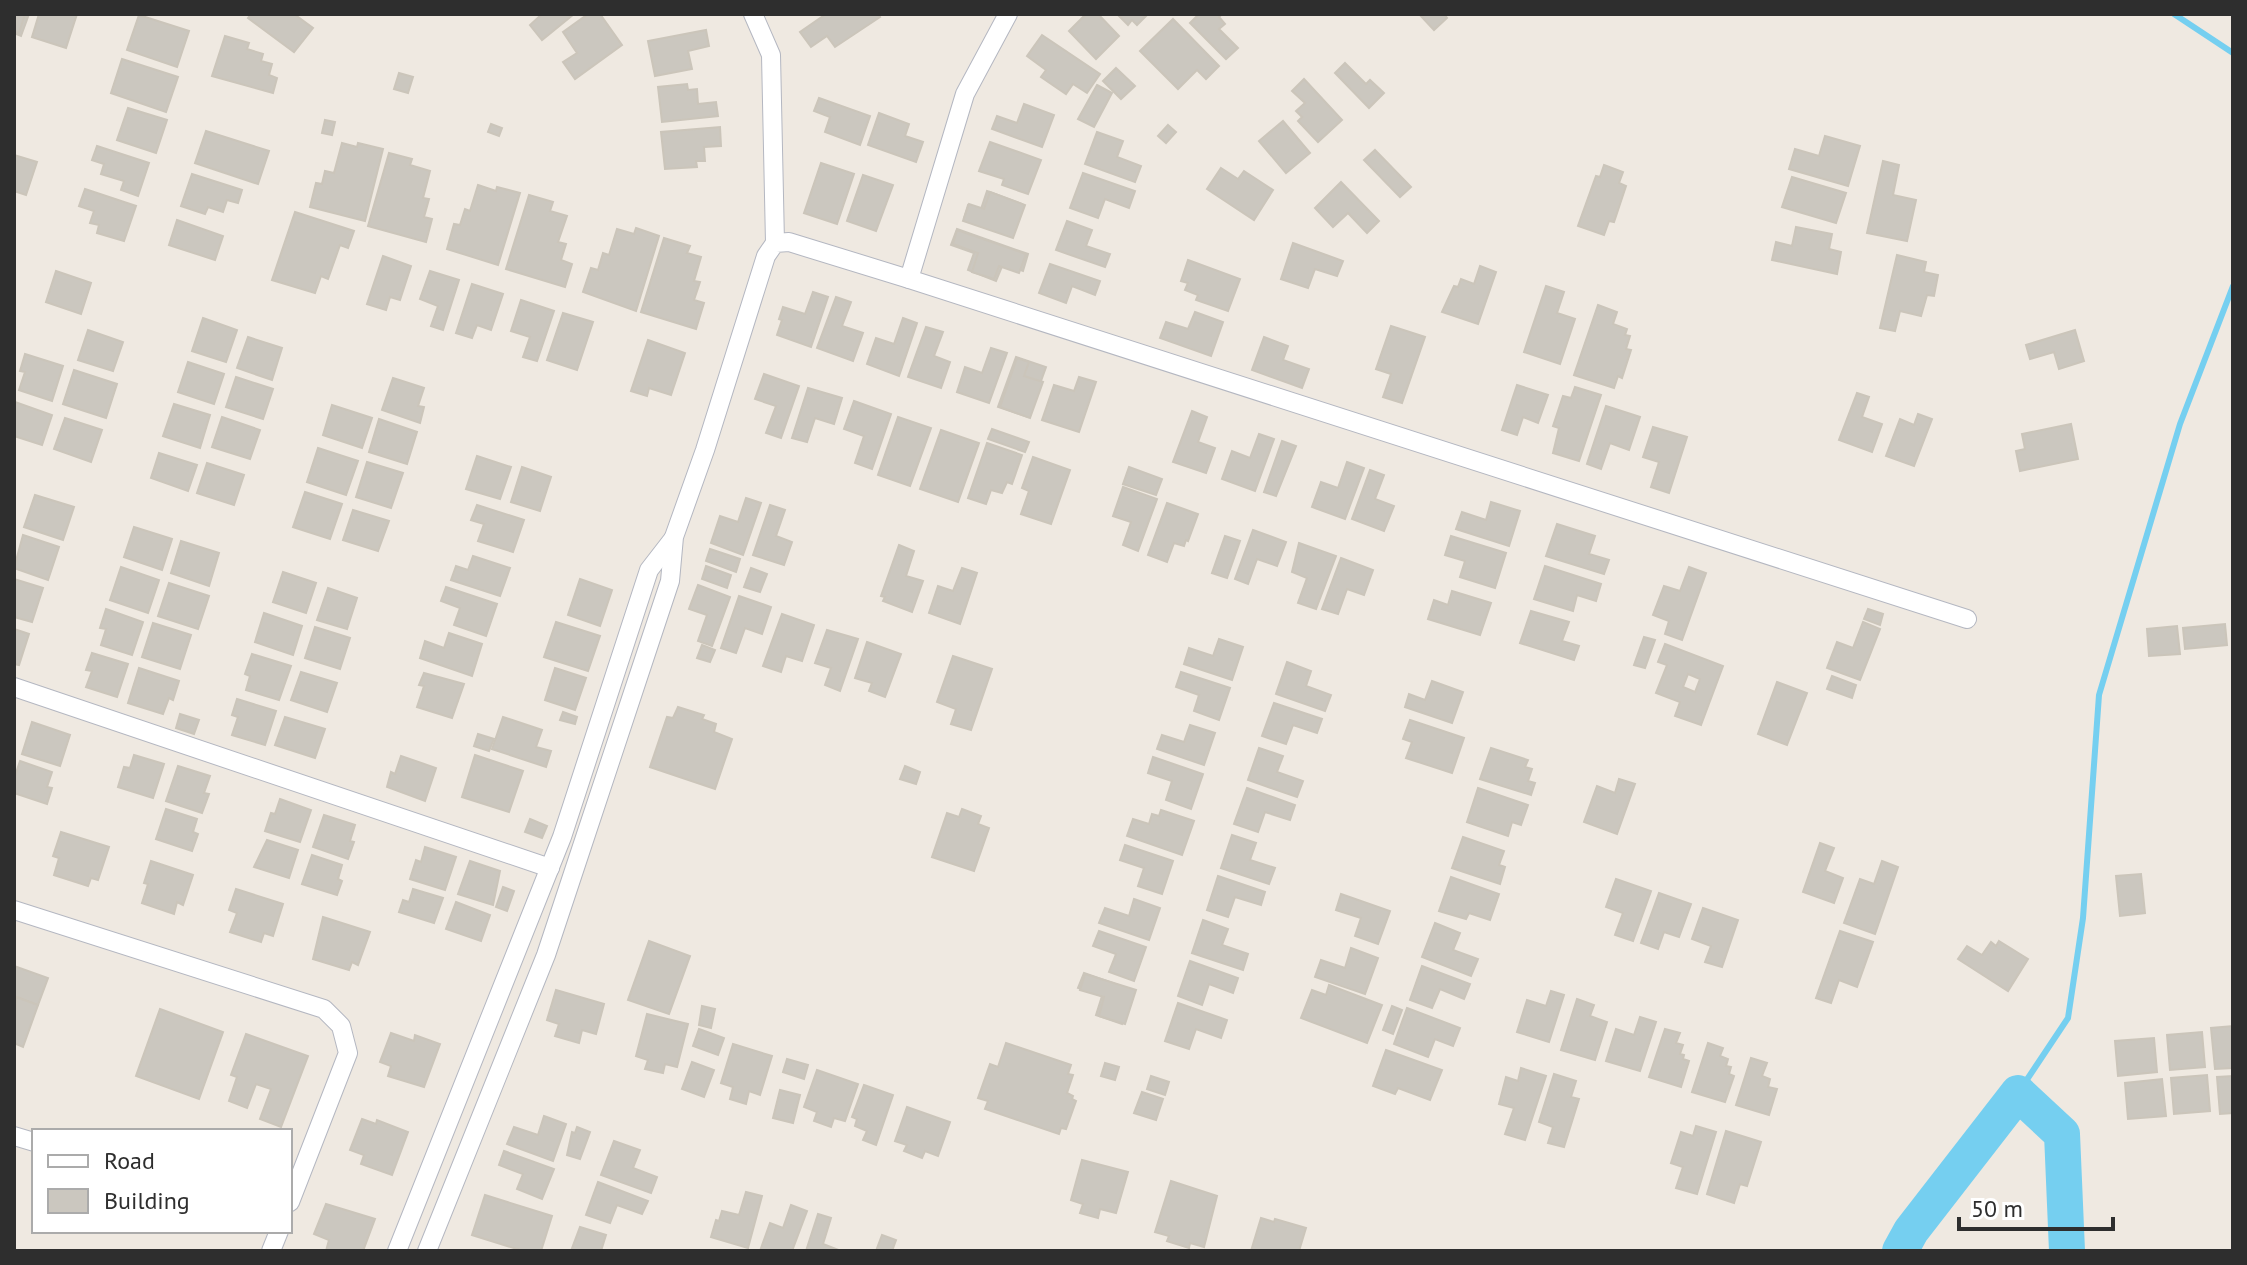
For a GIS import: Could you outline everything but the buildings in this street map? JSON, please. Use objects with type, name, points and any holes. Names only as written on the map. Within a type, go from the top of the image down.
[{"type":"street","points":[[427,1251],[546,955],[670,581],[674,537],[766,256],[775,243],[771,55],[753,14]]},
{"type":"street","points":[[909,279],[965,94],[1008,14]]},
{"type":"street","points":[[775,243],[789,242],[909,279],[1967,619]]},
{"type":"street","points":[[397,1251],[550,868],[649,570],[674,537]]},
{"type":"street","points":[[14,687],[550,868]]},
{"type":"street","points":[[14,910],[324,1009],[341,1026],[348,1053],[292,1197]]},
{"type":"waterway","points":[[2174,14],[2233,53]]},
{"type":"waterway","points":[[2018,1093],[2068,1018],[2083,918],[2099,695],[2180,424],[2233,286]]},
{"type":"waterway","points":[[1900,1251],[1911,1231],[2018,1093],[2062,1134],[2067,1251]]}]
